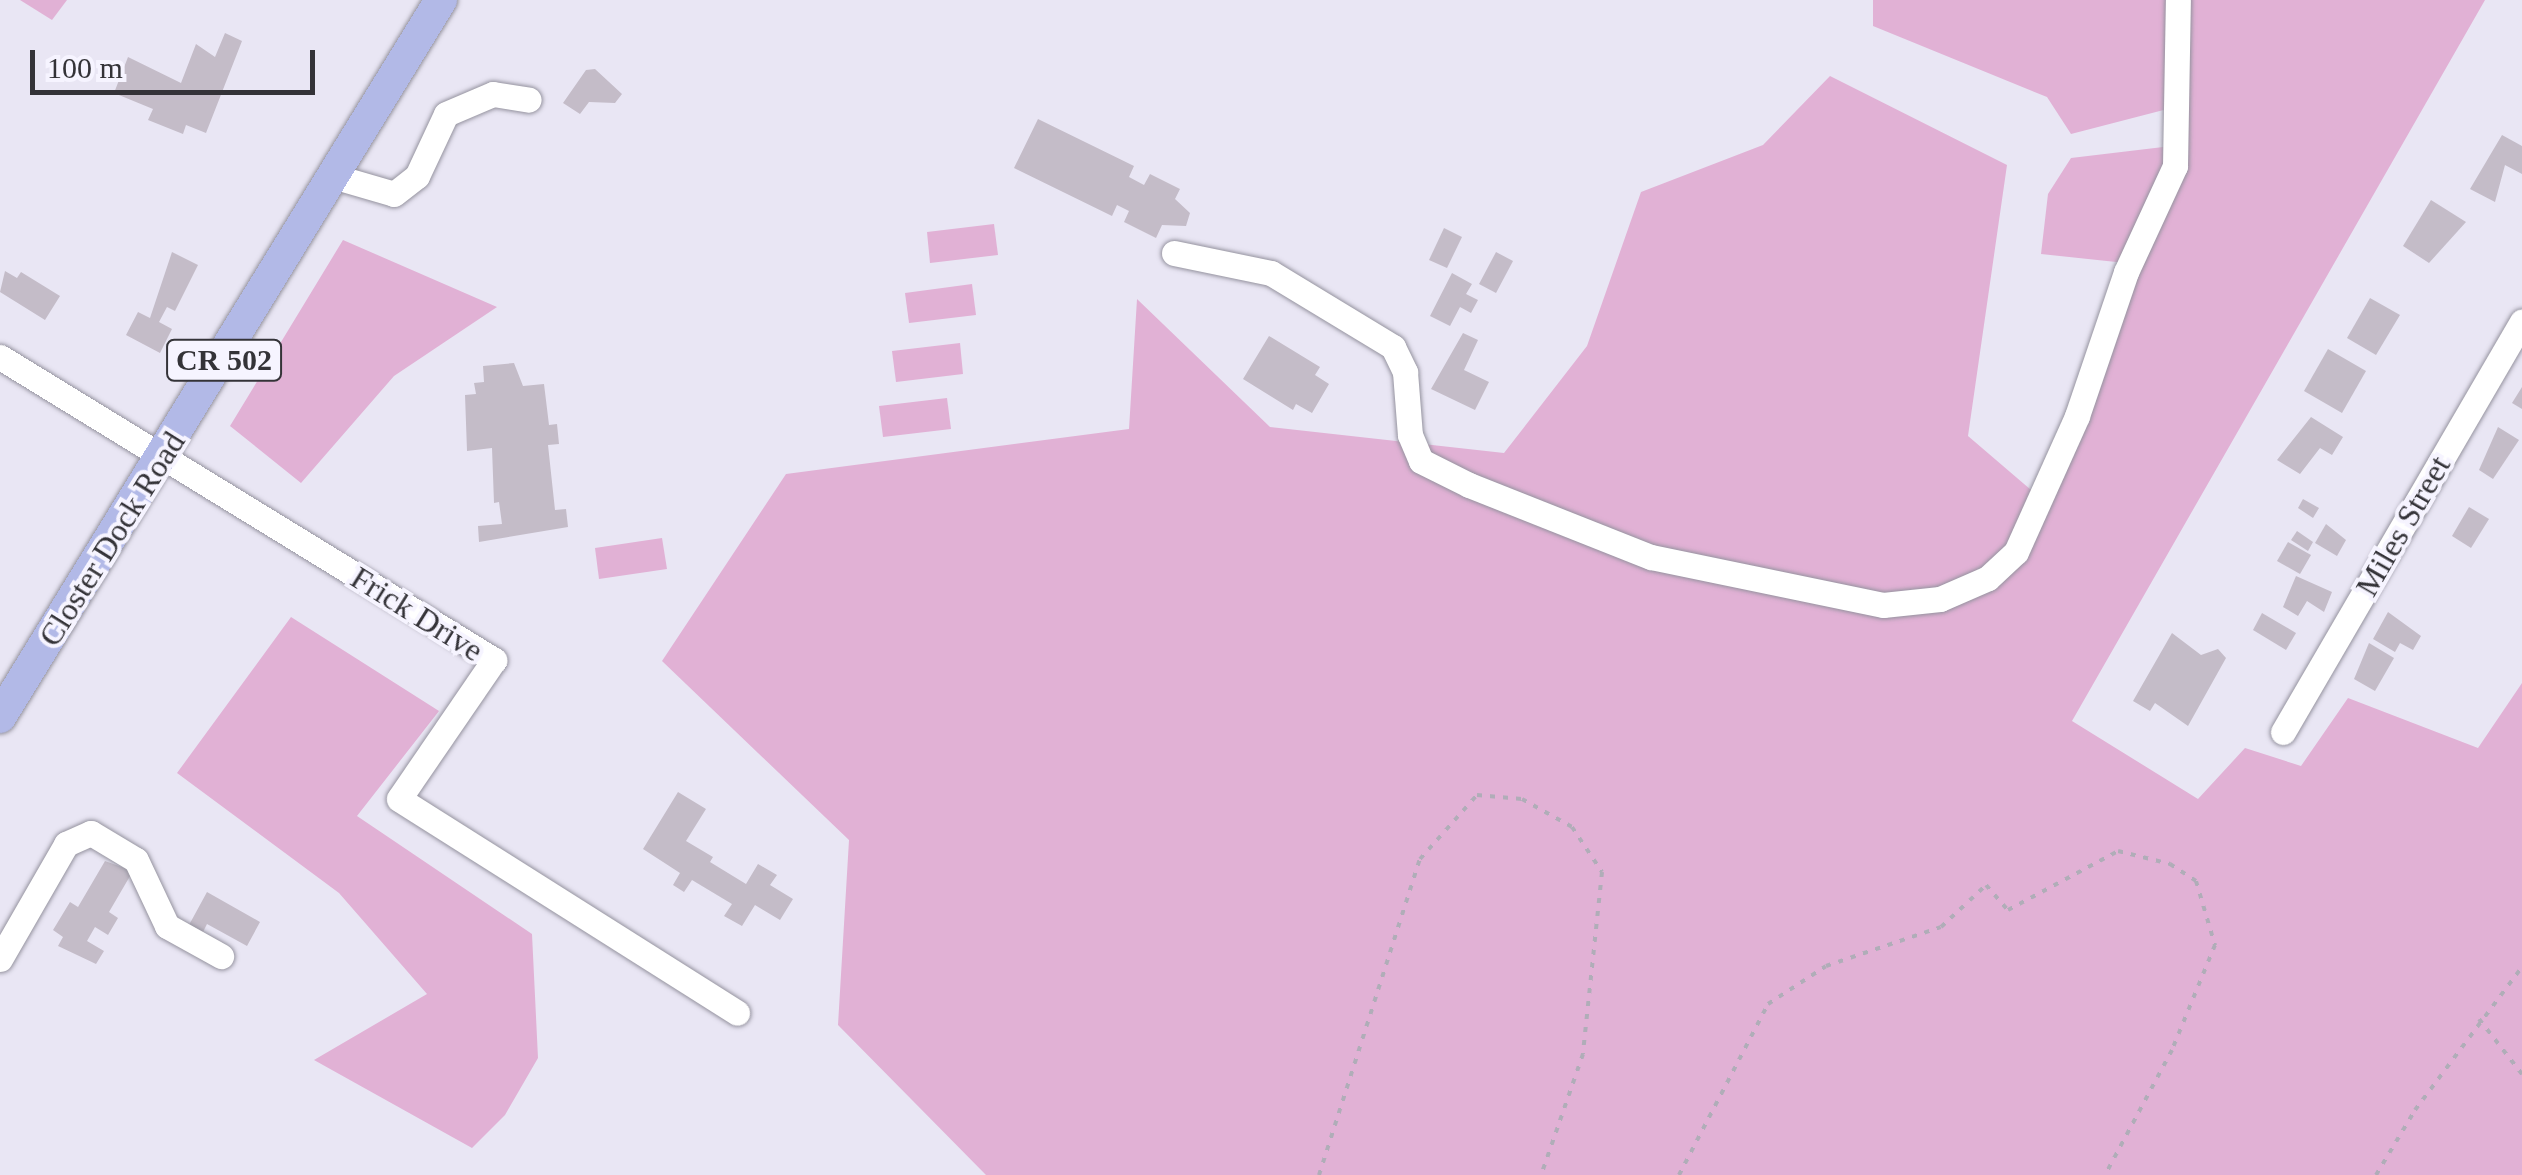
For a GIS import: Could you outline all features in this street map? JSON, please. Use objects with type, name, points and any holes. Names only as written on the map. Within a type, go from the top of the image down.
[{"type":"main road","name":"Closter Dock Road","points":[[0,717],[162,460],[441,0]]},
{"type":"street","points":[[1174,253],[1271,273],[1394,347],[1405,372],[1410,435],[1421,461],[1469,484],[1652,557],[1884,605],[1940,599],[1988,578],[2016,552],[2077,416],[2126,272],[2174,166],[2178,0]]},
{"type":"street","points":[[336,177],[394,194],[417,176],[446,114],[493,94],[529,100]]},
{"type":"street","name":"Miles Street","points":[[2284,732],[2522,321]]},
{"type":"street","points":[[0,357],[162,460]]},
{"type":"street","name":"Frick Drive","points":[[162,460],[494,660],[399,799],[737,1013]]},
{"type":"street","points":[[0,959],[66,844],[92,834],[136,860],[176,934],[222,956]]},
{"type":"path","points":[[1319,1175],[1420,859],[1477,794],[1522,799],[1572,827],[1602,872],[1583,1054],[1541,1175]]},
{"type":"path","points":[[1679,1175],[1768,1004],[1826,966],[1941,927],[1986,885],[2008,910],[2118,851],[2170,864],[2196,881],[2215,945],[2172,1050],[2105,1175]]},
{"type":"path","points":[[2376,1175],[2479,1019],[2522,967]]},
{"type":"path","points":[[2479,1019],[2522,1074]]},
{"type":"shaded area","points":[[20,0],[67,0],[52,20]]},
{"type":"shaded area","points":[[1873,0],[2485,0],[2072,721],[2198,799],[2245,748],[2301,766],[2348,698],[2478,748],[2522,683],[2522,1175],[986,1175],[838,1025],[849,840],[662,661],[786,474],[1129,429],[1137,299],[1270,427],[1504,453],[1587,346],[1641,192],[1763,145],[1830,76],[2007,165],[1968,436],[2044,501],[2135,264],[2041,254],[2048,194],[2071,158],[2180,145],[2179,106],[2071,134],[2047,97],[1873,26]]},
{"type":"shaded area","points":[[994,224],[998,255],[930,263],[927,232]]},
{"type":"shaded area","points":[[343,240],[497,307],[394,376],[301,483],[230,426]]},
{"type":"shaded area","points":[[972,284],[976,315],[909,323],[905,293]]},
{"type":"shaded area","points":[[960,343],[963,374],[896,382],[892,351]]},
{"type":"shaded area","points":[[947,398],[951,429],[883,437],[879,406]]},
{"type":"shaded area","points":[[662,538],[667,569],[599,579],[595,548]]},
{"type":"shaded area","points":[[291,617],[439,711],[357,816],[532,934],[538,1058],[505,1115],[472,1148],[314,1060],[427,994],[339,893],[177,773]]},
{"type":"building","points":[[225,33],[242,41],[206,133],[186,125],[183,134],[148,120],[153,109],[114,93],[128,57],[181,83],[196,44],[215,57]]},
{"type":"building","points":[[595,69],[622,94],[615,103],[589,102],[580,114],[563,103],[586,70]]},
{"type":"building","points":[[1038,119],[1134,166],[1129,177],[1144,185],[1150,174],[1180,189],[1175,199],[1190,213],[1186,226],[1162,225],[1156,238],[1124,222],[1129,211],[1117,205],[1112,216],[1014,168]]},
{"type":"building","points":[[2502,135],[2522,146],[2522,174],[2505,165],[2495,202],[2470,189]]},
{"type":"building","points":[[2431,200],[2466,222],[2429,263],[2403,246]]},
{"type":"building","points":[[1444,228],[1462,237],[1447,268],[1429,260]]},
{"type":"building","points":[[172,252],[198,265],[175,311],[167,307],[159,322],[172,329],[160,353],[126,335],[138,312],[150,318]]},
{"type":"building","points":[[1496,252],[1513,261],[1496,293],[1479,284]]},
{"type":"building","points":[[5,271],[17,278],[21,272],[60,296],[45,320],[0,292]]},
{"type":"building","points":[[1452,273],[1472,284],[1466,294],[1478,300],[1471,313],[1460,307],[1450,326],[1430,316]]},
{"type":"building","points":[[2370,298],[2400,315],[2376,355],[2347,338]]},
{"type":"building","points":[[1463,333],[1478,340],[1464,370],[1489,382],[1475,410],[1431,389]]},
{"type":"building","points":[[1269,336],[1320,367],[1315,375],[1329,384],[1312,413],[1296,404],[1293,410],[1243,379]]},
{"type":"building","points":[[2328,349],[2366,371],[2342,413],[2304,391]]},
{"type":"building","points":[[514,363],[523,386],[544,384],[549,425],[557,424],[559,444],[548,445],[555,510],[566,509],[568,527],[479,542],[478,526],[502,524],[499,502],[494,503],[492,448],[467,451],[465,395],[476,394],[474,383],[484,382],[483,366]]},
{"type":"building","points":[[2522,387],[2522,409],[2512,403]]},
{"type":"building","points":[[2311,417],[2343,437],[2332,455],[2320,448],[2300,474],[2277,460]]},
{"type":"building","points":[[2498,427],[2519,440],[2493,479],[2479,470]]},
{"type":"building","points":[[2303,499],[2319,508],[2313,518],[2298,508]]},
{"type":"building","points":[[2469,507],[2489,519],[2471,548],[2452,536]]},
{"type":"building","points":[[2326,524],[2346,540],[2337,556],[2315,543]]},
{"type":"building","points":[[2297,531],[2313,542],[2308,551],[2291,540]]},
{"type":"building","points":[[2288,542],[2311,555],[2300,574],[2277,561]]},
{"type":"building","points":[[2296,576],[2332,592],[2324,612],[2307,601],[2298,616],[2283,607]]},
{"type":"building","points":[[2388,612],[2421,636],[2413,650],[2400,643],[2395,652],[2373,639]]},
{"type":"building","points":[[2262,613],[2296,633],[2286,650],[2253,630]]},
{"type":"building","points":[[2172,633],[2201,655],[2218,649],[2226,658],[2188,726],[2155,703],[2150,711],[2133,701]]},
{"type":"building","points":[[2369,643],[2394,658],[2375,691],[2354,679]]},
{"type":"building","points":[[678,792],[706,809],[686,841],[713,857],[710,862],[746,884],[758,864],[777,875],[770,885],[793,899],[780,920],[755,905],[742,926],[724,916],[732,904],[692,880],[684,892],[673,885],[680,873],[643,849]]},
{"type":"building","points":[[105,861],[133,871],[109,912],[118,918],[108,935],[95,927],[87,941],[104,951],[96,964],[58,946],[63,937],[53,930],[70,902],[78,907]]},
{"type":"building","points":[[207,892],[260,922],[247,946],[207,924],[203,932],[189,925]]}]
